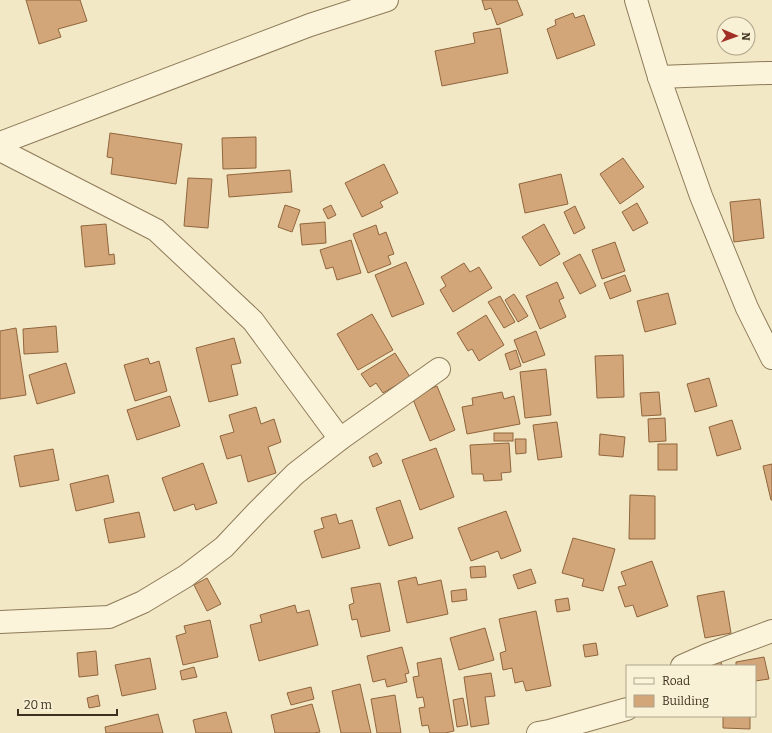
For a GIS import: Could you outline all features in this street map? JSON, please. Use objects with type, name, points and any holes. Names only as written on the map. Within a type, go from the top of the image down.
[{"type":"street","points":[[0,143],[364,4],[387,0]]},
{"type":"street","points":[[636,0],[659,77],[701,196],[747,308],[772,358]]},
{"type":"street","points":[[659,77],[772,72]]},
{"type":"street","points":[[0,150],[156,230],[253,320],[340,439]]},
{"type":"street","points":[[0,622],[109,617],[143,602],[186,576],[224,547],[295,474],[340,439],[439,369]]},
{"type":"street","points":[[684,665],[772,631]]},
{"type":"street","points":[[538,733],[626,709]]},
{"type":"building","points":[[26,0],[80,0],[87,21],[58,29],[61,37],[39,44]]},
{"type":"building","points":[[482,0],[517,0],[523,15],[497,25],[491,8],[485,10]]},
{"type":"building","points":[[573,13],[575,18],[584,15],[595,45],[557,59],[547,29],[556,25],[555,20]]},
{"type":"building","points":[[500,28],[508,73],[442,86],[435,51],[475,43],[473,33]]},
{"type":"building","points":[[110,133],[182,144],[176,184],[111,174],[113,158],[107,157]]},
{"type":"building","points":[[256,137],[256,168],[223,169],[222,138]]},
{"type":"building","points":[[623,158],[644,187],[620,204],[600,174]]},
{"type":"building","points":[[384,164],[398,193],[380,202],[383,207],[362,217],[345,183]]},
{"type":"building","points":[[290,170],[292,192],[229,197],[227,175]]},
{"type":"building","points":[[561,174],[568,204],[525,213],[519,184]]},
{"type":"building","points":[[188,178],[212,179],[208,228],[184,226]]},
{"type":"building","points":[[760,199],[764,238],[734,242],[730,202]]},
{"type":"building","points":[[637,203],[648,223],[633,231],[622,212]]},
{"type":"building","points":[[285,205],[300,210],[292,232],[278,227]]},
{"type":"building","points":[[331,205],[336,215],[328,219],[323,209]]},
{"type":"building","points":[[575,206],[585,228],[574,234],[564,212]]},
{"type":"building","points":[[325,222],[326,243],[302,245],[300,224]]},
{"type":"building","points":[[106,224],[109,255],[114,254],[115,264],[85,267],[81,226]]},
{"type":"building","points":[[544,224],[560,254],[540,266],[522,237]]},
{"type":"building","points":[[376,225],[379,235],[386,232],[394,254],[388,256],[391,264],[368,273],[353,234]]},
{"type":"building","points":[[351,240],[361,273],[337,280],[333,267],[326,269],[320,250]]},
{"type":"building","points":[[615,242],[625,271],[602,279],[592,250]]},
{"type":"building","points":[[580,254],[596,286],[580,294],[563,263]]},
{"type":"building","points":[[406,262],[424,304],[392,317],[375,275]]},
{"type":"building","points":[[464,263],[470,272],[479,267],[492,288],[453,312],[440,290],[446,286],[441,277]]},
{"type":"building","points":[[625,275],[631,291],[610,299],[604,283]]},
{"type":"building","points":[[557,282],[564,298],[559,300],[566,317],[540,329],[526,296]]},
{"type":"building","points":[[668,293],[676,324],[645,332],[637,301]]},
{"type":"building","points":[[514,294],[528,316],[518,322],[505,300]]},
{"type":"building","points":[[500,296],[515,322],[504,328],[488,302]]},
{"type":"building","points":[[372,314],[393,350],[358,370],[337,334]]},
{"type":"building","points":[[486,315],[504,345],[479,361],[472,349],[468,351],[457,333]]},
{"type":"building","points":[[56,326],[58,352],[24,354],[23,329]]},
{"type":"building","points":[[16,328],[26,395],[0,399],[0,331]]},
{"type":"building","points":[[536,331],[545,355],[523,363],[514,340]]},
{"type":"building","points":[[234,338],[241,363],[231,365],[238,395],[209,402],[196,348]]},
{"type":"building","points":[[516,350],[521,366],[510,370],[505,354]]},
{"type":"building","points":[[395,353],[410,377],[383,393],[376,383],[370,387],[361,374]]},
{"type":"building","points":[[623,355],[624,397],[597,398],[595,356]]},
{"type":"building","points":[[148,358],[150,364],[159,361],[167,391],[135,401],[124,365]]},
{"type":"building","points":[[66,363],[75,393],[37,404],[29,375]]},
{"type":"building","points":[[546,369],[551,415],[525,418],[520,372]]},
{"type":"building","points":[[709,378],[717,406],[695,412],[687,384]]},
{"type":"building","points":[[437,386],[455,430],[430,441],[412,397]]},
{"type":"building","points":[[502,392],[504,399],[514,396],[520,424],[467,434],[462,407],[473,405],[472,398]]},
{"type":"building","points":[[659,392],[661,415],[642,416],[640,393]]},
{"type":"building","points":[[170,396],[180,426],[137,440],[127,410]]},
{"type":"building","points":[[256,407],[261,424],[274,419],[281,442],[268,447],[276,473],[248,482],[241,455],[227,459],[220,436],[234,432],[229,415]]},
{"type":"building","points":[[665,418],[666,441],[649,442],[648,419]]},
{"type":"building","points":[[732,420],[741,449],[717,456],[709,427]]},
{"type":"building","points":[[557,422],[562,457],[538,460],[533,425]]},
{"type":"building","points":[[494,433],[513,433],[513,441],[494,441]]},
{"type":"building","points":[[600,434],[625,437],[623,457],[599,455]]},
{"type":"building","points":[[515,439],[526,439],[526,453],[516,454]]},
{"type":"building","points":[[509,443],[511,472],[501,473],[502,480],[484,481],[483,474],[472,474],[470,445]]},
{"type":"building","points":[[658,444],[677,444],[677,470],[658,470]]},
{"type":"building","points":[[436,448],[454,497],[420,510],[402,460]]},
{"type":"building","points":[[53,449],[59,480],[20,487],[14,456]]},
{"type":"building","points":[[377,453],[382,463],[373,467],[369,457]]},
{"type":"building","points":[[203,463],[217,503],[196,510],[194,504],[174,511],[162,478]]},
{"type":"building","points":[[772,464],[772,500],[771,500],[763,466]]},
{"type":"building","points":[[108,475],[114,502],[76,511],[70,484]]},
{"type":"building","points":[[630,495],[655,496],[655,539],[629,539]]},
{"type":"building","points":[[400,500],[413,538],[389,546],[376,508]]},
{"type":"building","points":[[506,511],[521,551],[501,559],[498,551],[471,561],[458,528]]},
{"type":"building","points":[[139,512],[145,537],[109,543],[104,519]]},
{"type":"building","points":[[336,514],[339,524],[352,520],[360,548],[322,558],[314,531],[324,528],[321,518]]},
{"type":"building","points":[[573,538],[615,549],[603,591],[582,586],[584,579],[562,573]]},
{"type":"building","points":[[652,561],[668,606],[637,617],[633,605],[625,607],[618,587],[626,585],[621,572]]},
{"type":"building","points":[[485,566],[486,577],[471,578],[470,567]]},
{"type":"building","points":[[531,569],[536,583],[518,589],[513,575]]},
{"type":"building","points":[[416,577],[418,585],[441,580],[448,614],[407,623],[398,581]]},
{"type":"building","points":[[207,578],[221,604],[207,611],[194,585]]},
{"type":"building","points":[[380,583],[390,631],[361,637],[357,619],[352,620],[349,605],[354,603],[351,588]]},
{"type":"building","points":[[466,589],[467,600],[452,602],[451,591]]},
{"type":"building","points":[[724,591],[731,633],[705,638],[697,596]]},
{"type":"building","points":[[568,598],[570,610],[557,612],[555,600]]},
{"type":"building","points":[[295,605],[297,613],[309,610],[318,645],[259,661],[250,625],[262,622],[260,615]]},
{"type":"building","points":[[536,611],[551,686],[526,691],[523,681],[515,683],[512,668],[503,670],[500,653],[506,651],[499,619]]},
{"type":"building","points":[[210,620],[218,657],[183,665],[176,636],[186,633],[184,626]]},
{"type":"building","points":[[485,628],[494,660],[459,670],[450,638]]},
{"type":"building","points":[[596,643],[598,655],[585,657],[583,645]]},
{"type":"building","points":[[402,647],[409,673],[405,674],[407,682],[387,687],[385,679],[373,682],[367,656]]},
{"type":"building","points":[[96,651],[98,675],[79,677],[77,653]]},
{"type":"building","points":[[764,657],[769,679],[756,681],[756,665],[736,665],[736,662]]},
{"type":"building","points":[[150,658],[156,689],[122,696],[115,665]]},
{"type":"building","points":[[441,658],[454,731],[445,733],[430,733],[428,725],[422,726],[419,708],[425,707],[423,697],[417,698],[413,677],[419,676],[417,663]]},
{"type":"building","points":[[721,662],[722,665],[709,665]]},
{"type":"building","points":[[194,667],[197,677],[182,680],[180,671]]},
{"type":"building","points":[[491,673],[495,696],[485,697],[489,724],[471,727],[464,677]]},
{"type":"building","points":[[360,684],[371,733],[341,733],[332,691]]},
{"type":"building","points":[[311,687],[314,699],[291,705],[287,693]]},
{"type":"building","points":[[98,695],[100,706],[89,708],[87,698]]},
{"type":"building","points":[[395,695],[401,733],[377,733],[371,699]]},
{"type":"building","points":[[463,698],[468,725],[457,727],[453,700]]},
{"type":"building","points":[[312,704],[320,732],[275,733],[271,715]]},
{"type":"building","points":[[226,712],[232,733],[196,733],[193,720]]},
{"type":"building","points":[[158,714],[163,733],[106,733],[105,727]]},
{"type":"building","points":[[723,717],[750,717],[750,729],[723,728]]}]
